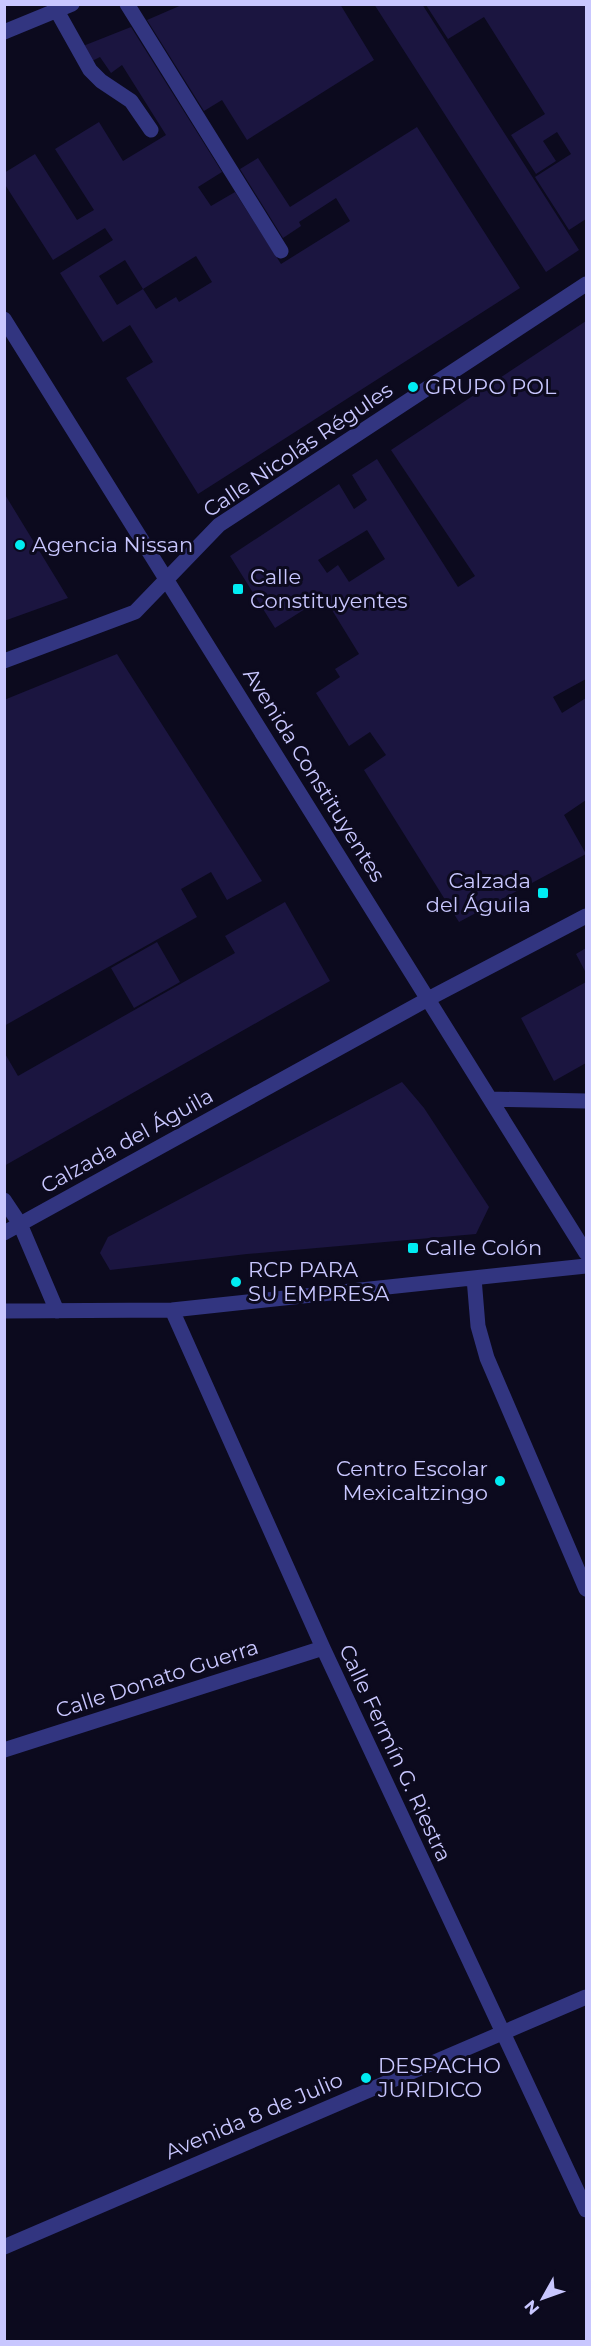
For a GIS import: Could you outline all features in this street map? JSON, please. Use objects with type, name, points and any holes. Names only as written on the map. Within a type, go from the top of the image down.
[{"type":"street","points":[[127,4],[281,251]]},
{"type":"street","points":[[4,32],[64,8],[90,70],[101,81],[131,101],[151,130]]},
{"type":"street","name":"Calle Nicolás Régules","points":[[4,661],[135,612],[219,525],[586,284]]},
{"type":"street","name":"Avenida Constituyentes","points":[[4,319],[168,578],[586,1253]]},
{"type":"street","name":"Calzada del Águila","points":[[4,1233],[428,999],[586,916]]},
{"type":"street","points":[[490,1099],[586,1101]]},
{"type":"street","points":[[4,1200],[20,1224],[57,1311]]},
{"type":"street","points":[[4,1311],[172,1310],[586,1266]]},
{"type":"street","points":[[474,1278],[478,1326],[487,1358],[586,1589]]},
{"type":"street","name":"Calle Fermín G. Riestra","points":[[172,1310],[323,1648],[586,2210]]},
{"type":"street","name":"Calle Donato Guerra","points":[[4,1750],[323,1648]]},
{"type":"street","name":"Avenida 8 de Julio","points":[[4,2247],[502,2031],[586,1997]]},
{"type":"building","points":[[184,4],[340,4],[374,60],[247,140],[222,100],[204,111],[147,20]]},
{"type":"building","points":[[374,4],[422,4],[579,250],[546,272]]},
{"type":"building","points":[[426,5],[586,5],[586,219],[569,230],[535,177],[571,154],[557,132],[543,141],[556,161],[536,174],[511,135],[545,114],[484,17],[448,39]]},
{"type":"building","points":[[131,27],[222,172],[198,187],[211,206],[235,192],[281,264],[350,221],[336,198],[299,222],[301,226],[283,238],[240,169],[258,158],[290,207],[417,127],[520,288],[198,494],[126,378],[153,362],[130,325],[103,342],[60,273],[113,240],[105,228],[53,260],[4,183],[4,173],[35,154],[77,220],[94,210],[55,149],[99,122],[123,161],[166,135],[122,65],[111,73],[100,57],[92,61],[83,46]],"holes":[[[196,256],[212,282],[179,302],[176,297],[156,309],[143,289]],[[125,260],[143,289],[117,305],[99,276]]]},
{"type":"building","points":[[586,321],[586,679],[553,697],[562,713],[586,698],[586,800],[564,815],[586,854],[459,922],[364,770],[386,755],[370,732],[349,746],[316,693],[340,677],[335,669],[359,654],[324,597],[275,628],[230,556],[339,484],[354,509],[367,500],[352,475],[377,459],[458,587],[475,576],[391,450]],"holes":[[[367,530],[385,559],[349,582],[338,565],[327,573],[318,560]]]},
{"type":"building","name":"Agencia Nissan","points":[[4,493],[68,598],[4,621]]},
{"type":"building","points":[[117,654],[262,881],[227,900],[211,872],[181,889],[197,917],[4,1026],[4,700]]},
{"type":"building","points":[[285,902],[330,981],[4,1166],[4,1052],[18,1076],[235,953],[225,936]]},
{"type":"building","points":[[157,942],[180,982],[134,1008],[111,968]]},
{"type":"building","points":[[586,948],[586,973],[576,954]]},
{"type":"building","points":[[586,982],[586,1063],[554,1081],[521,1018]]},
{"type":"building","points":[[402,1082],[424,1108],[489,1207],[476,1234],[247,1254],[110,1270],[100,1253],[108,1237]]},
{"type":"place","name":"GRUPO POL","points":[[413,387]]},
{"type":"place","name":"Agencia Nissan","points":[[20,545]]},
{"type":"place","name":"Calle Constituyentes","points":[[238,589]]},
{"type":"place","name":"Calzada del Águila","points":[[543,893]]},
{"type":"place","name":"Calle Colón","points":[[413,1248]]},
{"type":"place","name":"RCP PARA SU EMPRESA","points":[[236,1282]]},
{"type":"place","name":"Centro Escolar Mexicaltzingo","points":[[500,1481]]},
{"type":"place","name":"DESPACHO JURIDICO","points":[[366,2078]]}]
